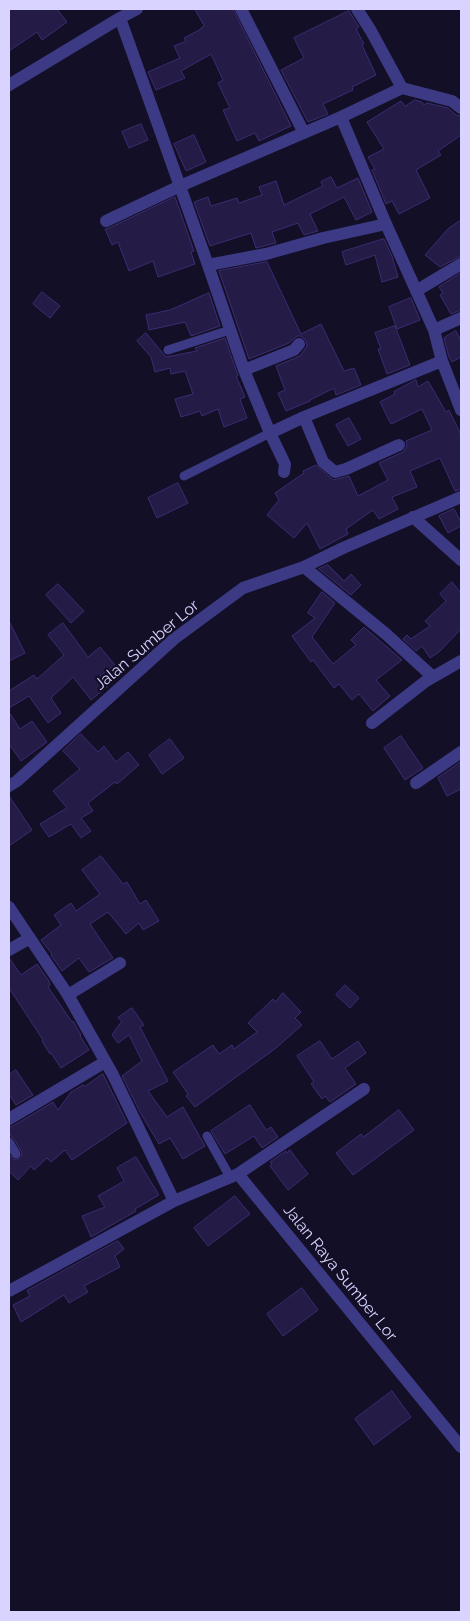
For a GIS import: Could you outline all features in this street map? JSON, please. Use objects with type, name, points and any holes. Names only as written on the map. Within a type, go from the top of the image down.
[{"type":"street","points":[[9,85],[137,9]]},
{"type":"street","points":[[241,9],[304,134]]},
{"type":"street","points":[[357,9],[371,30],[402,88]]},
{"type":"street","points":[[120,18],[244,370],[285,464],[284,472]]},
{"type":"street","points":[[106,221],[180,186],[342,117],[402,88],[458,101]]},
{"type":"street","points":[[342,117],[386,224],[434,330],[442,361],[461,410]]},
{"type":"street","points":[[208,265],[266,254],[323,238],[386,224]]},
{"type":"street","points":[[416,291],[461,264]]},
{"type":"street","points":[[434,330],[461,318]]},
{"type":"street","points":[[244,370],[294,350],[299,344]]},
{"type":"street","points":[[270,433],[304,416],[442,361]]},
{"type":"street","points":[[304,416],[323,462],[334,472],[346,469],[399,446]]},
{"type":"street","name":"Jalan Sumber Lor","points":[[9,786],[17,781],[174,639],[243,588],[304,567],[461,497]]},
{"type":"street","points":[[413,517],[461,560]]},
{"type":"street","points":[[304,567],[386,634],[433,677]]},
{"type":"street","points":[[372,723],[433,677],[461,662]]},
{"type":"street","points":[[416,783],[461,752]]},
{"type":"street","points":[[9,907],[68,995],[117,1083],[174,1201]]},
{"type":"street","points":[[9,950],[30,938]]},
{"type":"street","points":[[68,995],[120,963]]},
{"type":"street","points":[[9,1119],[105,1062]]},
{"type":"street","points":[[9,1291],[174,1201],[234,1175],[364,1089]]},
{"type":"street","name":"Jalan Raya Sumber Lor","points":[[234,1175],[461,1447]]},
{"type":"lane","points":[[168,350],[230,330]]},
{"type":"lane","points":[[184,476],[270,433]]},
{"type":"lane","points":[[207,1136],[234,1175]]},
{"type":"lane","points":[[9,1142],[16,1154]]},
{"type":"building","points":[[9,9],[57,9],[67,22],[42,40],[37,32],[9,51]]},
{"type":"building","points":[[195,9],[233,9],[291,126],[259,141],[255,133],[237,141],[223,110],[230,108],[218,83],[223,80],[211,54],[181,71],[185,78],[156,90],[148,72],[180,58],[174,46],[186,41],[184,38],[204,26]]},
{"type":"building","points":[[349,11],[359,27],[356,29],[376,75],[352,87],[353,90],[323,104],[328,114],[308,122],[281,70],[304,58],[294,38]]},
{"type":"building","points":[[415,100],[422,102],[424,105],[427,103],[448,108],[456,115],[461,116],[461,135],[438,151],[441,155],[416,170],[430,198],[399,214],[392,201],[386,204],[372,170],[375,169],[368,157],[384,149],[367,122],[401,101],[405,106]]},
{"type":"building","points":[[141,124],[148,140],[129,148],[122,132]]},
{"type":"building","points":[[194,135],[206,162],[186,171],[174,144]]},
{"type":"building","points":[[331,177],[337,188],[358,178],[372,212],[356,220],[344,197],[310,214],[318,231],[304,235],[298,223],[272,232],[276,243],[256,248],[251,233],[210,246],[194,202],[208,197],[211,206],[237,198],[239,203],[262,195],[259,187],[276,181],[284,205],[323,186],[321,182]]},
{"type":"building","points":[[175,197],[194,251],[191,252],[195,264],[158,277],[153,261],[129,271],[118,242],[112,245],[105,229]]},
{"type":"building","points":[[461,220],[461,256],[440,267],[425,255],[448,229]]},
{"type":"building","points":[[384,239],[392,256],[398,277],[382,282],[375,255],[346,265],[342,252]]},
{"type":"building","points":[[267,262],[301,334],[321,324],[344,371],[354,368],[361,385],[336,395],[334,388],[286,411],[278,393],[285,390],[276,366],[300,356],[307,346],[306,341],[301,336],[297,336],[289,343],[249,359],[219,271]]},
{"type":"building","points":[[461,273],[461,310],[451,314],[440,295],[443,293],[439,287]]},
{"type":"building","points":[[42,292],[60,306],[50,318],[33,304]]},
{"type":"building","points":[[209,293],[220,326],[191,336],[185,322],[149,330],[146,315],[170,310]]},
{"type":"building","points":[[411,298],[420,320],[397,329],[389,307]]},
{"type":"building","points":[[395,326],[410,365],[387,374],[378,349],[381,349],[375,333]]},
{"type":"building","points":[[456,331],[461,341],[461,357],[452,362],[444,338]]},
{"type":"building","points":[[146,333],[166,357],[197,351],[195,348],[225,338],[238,376],[236,376],[245,397],[240,399],[247,418],[224,427],[218,409],[202,416],[200,411],[181,417],[175,399],[193,394],[185,371],[171,374],[170,368],[155,372],[151,357],[137,341]]},
{"type":"building","points":[[416,380],[418,387],[428,381],[446,412],[449,410],[461,435],[461,489],[455,491],[440,458],[410,471],[417,487],[392,497],[398,509],[379,519],[373,510],[346,529],[348,534],[320,549],[307,523],[294,538],[267,515],[279,500],[275,493],[304,473],[303,471],[316,465],[333,480],[349,476],[358,496],[388,480],[379,463],[403,452],[407,446],[406,441],[432,430],[422,409],[391,424],[380,402]]},
{"type":"building","points":[[349,418],[361,439],[348,446],[336,425]]},
{"type":"building","points":[[178,483],[188,503],[157,518],[148,498]]},
{"type":"building","points":[[454,509],[461,522],[461,526],[448,533],[439,516]]},
{"type":"building","points":[[328,565],[344,581],[351,574],[361,585],[351,595],[319,569]]},
{"type":"building","points":[[452,582],[461,593],[461,629],[440,651],[430,658],[422,646],[416,651],[403,639],[407,635],[411,639],[430,626],[425,621],[446,601],[440,594]]},
{"type":"building","points":[[58,584],[84,611],[71,623],[46,595]]},
{"type":"building","points":[[322,592],[335,603],[312,637],[333,664],[356,645],[351,640],[364,627],[402,660],[376,680],[390,696],[373,711],[359,694],[352,700],[339,684],[334,688],[313,660],[311,662],[292,636],[315,618],[308,613]]},
{"type":"building","points":[[9,621],[25,653],[9,661]]},
{"type":"building","points":[[63,623],[88,657],[100,647],[115,665],[100,676],[108,686],[91,700],[73,677],[51,698],[61,713],[48,723],[29,696],[9,708],[9,691],[34,675],[37,679],[64,655],[48,635]]},
{"type":"building","points":[[9,712],[20,729],[32,721],[47,742],[21,761],[9,744]]},
{"type":"building","points":[[81,734],[98,752],[104,746],[116,762],[128,752],[139,765],[117,784],[115,782],[88,803],[93,811],[81,818],[91,831],[81,838],[71,824],[49,837],[40,824],[67,808],[53,791],[80,769],[63,751]]},
{"type":"building","points":[[401,736],[423,768],[405,780],[384,748]]},
{"type":"building","points":[[170,739],[184,758],[162,774],[149,755]]},
{"type":"building","points":[[461,762],[461,789],[447,796],[438,778]]},
{"type":"building","points":[[9,796],[32,830],[9,846]]},
{"type":"building","points":[[101,856],[123,884],[127,882],[140,904],[146,900],[159,921],[143,930],[139,923],[126,934],[108,912],[90,924],[113,958],[89,972],[79,958],[62,971],[41,940],[61,925],[54,915],[71,903],[76,911],[100,894],[82,870]]},
{"type":"building","points":[[9,958],[21,975],[37,964],[49,981],[50,985],[48,987],[73,1021],[89,1050],[61,1068],[50,1054],[9,988]]},
{"type":"building","points":[[345,985],[359,998],[350,1008],[336,995]]},
{"type":"building","points":[[283,993],[301,1012],[295,1018],[302,1025],[276,1048],[195,1107],[186,1096],[188,1094],[173,1072],[213,1045],[219,1054],[232,1045],[234,1049],[257,1032],[248,1023],[273,999],[275,1002]]},
{"type":"building","points":[[132,1008],[144,1025],[140,1027],[168,1081],[148,1091],[167,1117],[183,1107],[205,1146],[183,1159],[170,1138],[159,1144],[122,1076],[142,1061],[129,1035],[118,1043],[112,1035],[122,1021],[118,1018]]},
{"type":"building","points":[[320,1041],[332,1059],[358,1041],[366,1053],[345,1068],[356,1084],[330,1102],[325,1096],[322,1099],[311,1084],[314,1082],[297,1056]]},
{"type":"building","points":[[16,1070],[33,1095],[16,1105],[9,1094],[9,1075]]},
{"type":"building","points":[[103,1074],[127,1123],[72,1160],[65,1150],[51,1162],[47,1158],[34,1170],[31,1166],[18,1180],[9,1171],[9,1154],[13,1159],[17,1160],[21,1157],[22,1153],[9,1134],[9,1127],[53,1102],[58,1110],[71,1092],[83,1085],[85,1086]]},
{"type":"building","points":[[250,1105],[266,1130],[271,1127],[278,1137],[262,1148],[254,1136],[225,1154],[211,1131]]},
{"type":"building","points":[[399,1110],[414,1130],[353,1175],[336,1153],[361,1134],[363,1137]]},
{"type":"building","points":[[290,1150],[308,1174],[288,1190],[270,1166],[272,1164],[270,1162]]},
{"type":"building","points":[[136,1157],[159,1195],[135,1209],[136,1211],[91,1237],[82,1216],[105,1207],[98,1196],[124,1181],[117,1168]]},
{"type":"building","points":[[235,1196],[250,1214],[208,1246],[194,1228]]},
{"type":"building","points":[[118,1241],[124,1249],[115,1256],[120,1267],[84,1286],[88,1292],[69,1303],[64,1295],[21,1322],[13,1305],[30,1296],[27,1291]]},
{"type":"building","points":[[302,1288],[318,1310],[283,1336],[267,1314]]},
{"type":"building","points":[[392,1391],[411,1417],[374,1445],[355,1419]]}]
